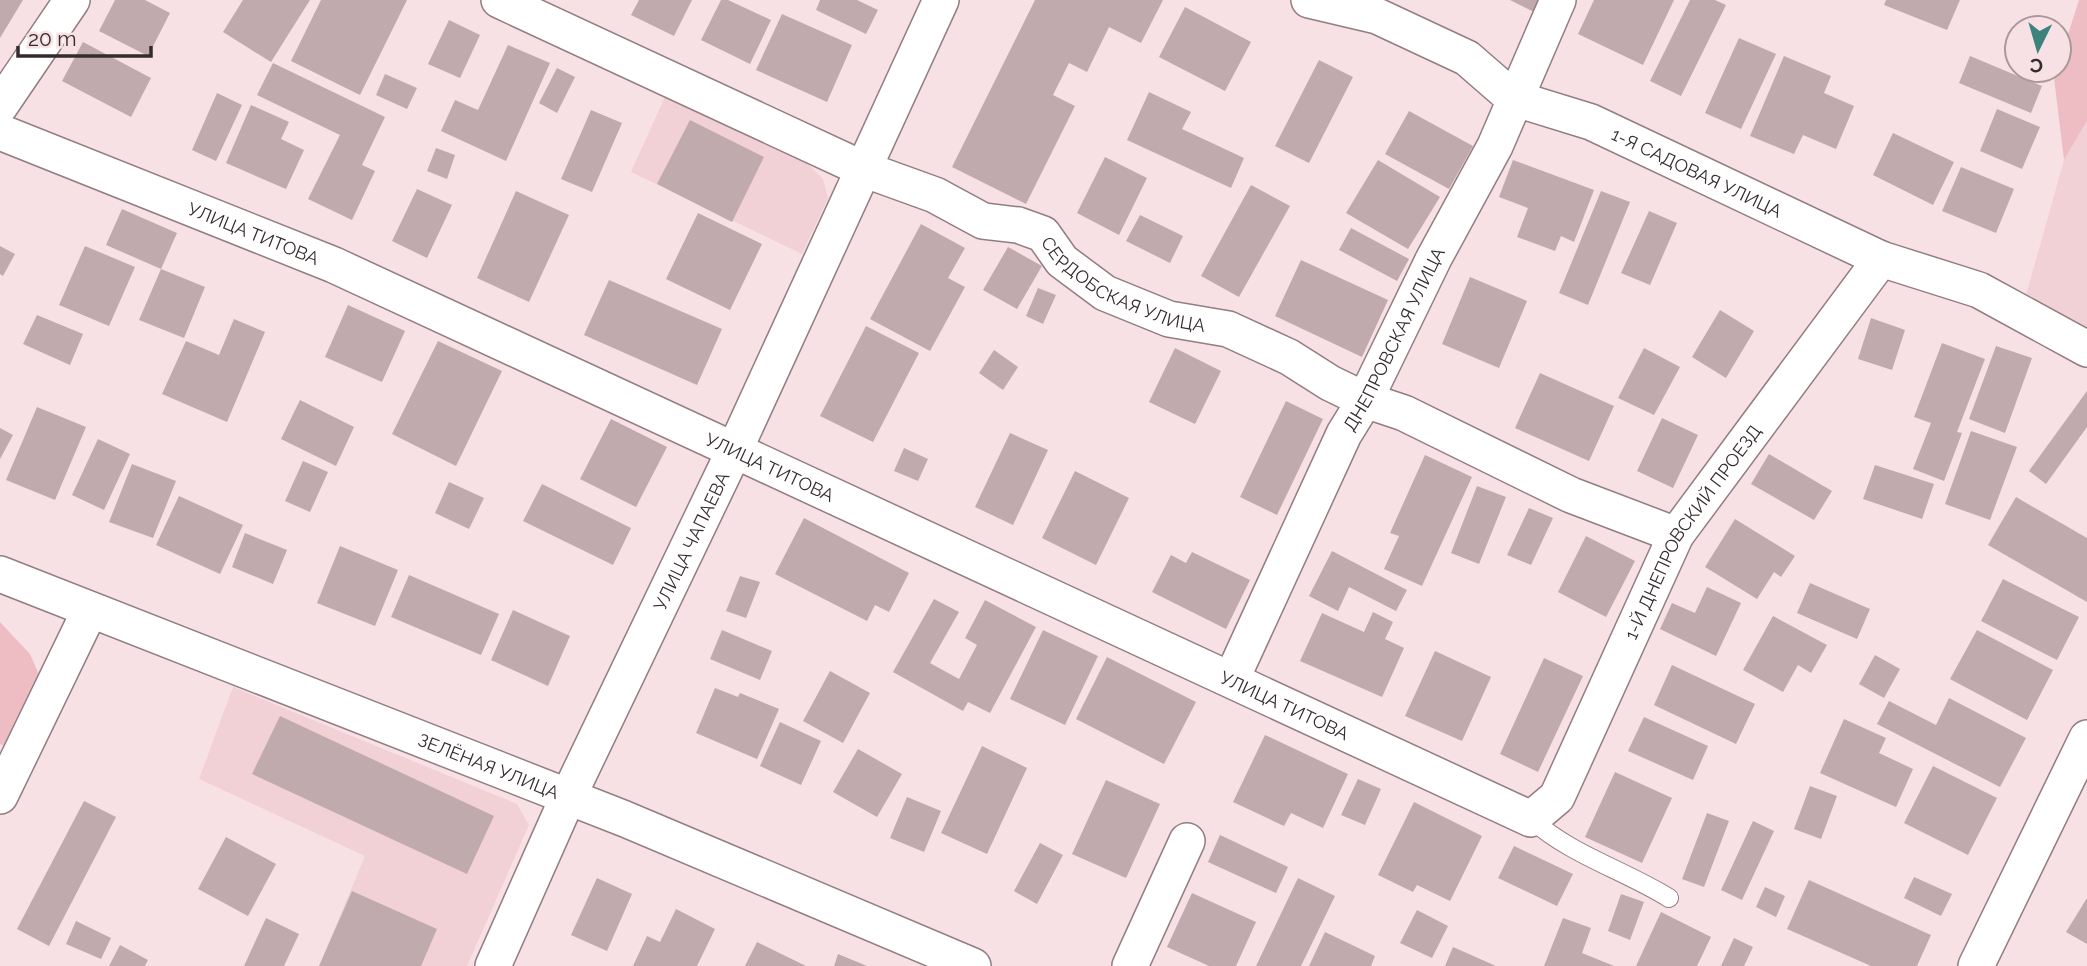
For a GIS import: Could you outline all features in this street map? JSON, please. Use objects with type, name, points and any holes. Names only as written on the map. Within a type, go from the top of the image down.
[{"type":"street","points":[[0,106],[72,0]]},
{"type":"street","name":"СЕРДОБСКАЯ УЛИЦА","points":[[499,0],[863,169],[935,195],[983,222],[1018,225],[1043,234],[1062,261],[1105,293],[1169,319],[1228,329],[1289,357],[1330,383],[1365,400],[1404,413],[1571,495],[1676,535]]},
{"type":"street","name":"УЛИЦА ЧАПАЕВА","points":[[493,966],[568,797],[735,449],[941,0]]},
{"type":"street","name":"1-Я САДОВАЯ УЛИЦА","points":[[1309,0],[1377,16],[1467,58],[1513,98],[1591,122],[1881,260],[1979,290],[2087,349]]},
{"type":"street","name":"ДНЕПРОВСКАЯ УЛИЦА","points":[[1232,678],[1344,434],[1365,400],[1434,258],[1495,146],[1513,98],[1558,0]]},
{"type":"street","name":"УЛИЦА ТИТОВА","points":[[0,132],[334,265],[1232,678],[1531,819]]},
{"type":"street","name":"1-Й ДНЕПРОВСКИЙ ПРОЕЗД","points":[[1531,819],[1557,797],[1676,535],[1881,260]]},
{"type":"street","name":"ЗЕЛЁНАЯ УЛИЦА","points":[[0,574],[568,797],[973,966]]},
{"type":"street","points":[[0,796],[63,660],[90,610]]},
{"type":"street","points":[[1976,966],[2087,738]]},
{"type":"street","points":[[1130,966],[1187,841]]},
{"type":"lane","points":[[1531,819],[1554,839],[1640,880],[1669,898]]},
{"type":"shaded area","points":[[2079,0],[2087,0],[2087,121],[2064,160],[2055,84],[2073,84],[2073,19]]},
{"type":"shaded area","points":[[667,92],[803,159],[823,179],[828,198],[802,254],[631,172]]},
{"type":"shaded area","points":[[2087,121],[2087,327],[2026,295],[2064,160]]},
{"type":"shaded area","points":[[0,622],[30,654],[40,677],[8,748],[0,744]]},
{"type":"shaded area","points":[[233,687],[517,804],[529,825],[467,966],[319,966],[365,856],[199,779]]},
{"type":"building","points":[[0,0],[23,0],[0,38]]},
{"type":"building","points":[[115,0],[145,0],[170,13],[148,56],[99,31]]},
{"type":"building","points":[[243,0],[310,0],[271,62],[223,32]]},
{"type":"building","points":[[321,0],[407,0],[360,95],[291,61]]},
{"type":"building","points":[[639,0],[692,0],[674,36],[631,15]]},
{"type":"building","points":[[721,0],[728,0],[771,20],[750,64],[701,40]]},
{"type":"building","points":[[820,0],[857,0],[878,10],[866,34],[816,10]]},
{"type":"building","points":[[1035,0],[1163,0],[1141,43],[1109,27],[1087,72],[1069,63],[1053,95],[1075,106],[1026,204],[952,167]]},
{"type":"building","points":[[1510,0],[1540,0],[1534,12]]},
{"type":"building","points":[[1594,0],[1674,0],[1643,65],[1578,34]]},
{"type":"building","points":[[1690,0],[1715,0],[1726,5],[1681,96],[1650,81]]},
{"type":"building","points":[[1886,0],[1960,0],[1947,30],[1884,5]]},
{"type":"building","points":[[1185,7],[1251,42],[1225,91],[1159,57]]},
{"type":"building","points":[[782,14],[852,45],[827,102],[756,70]]},
{"type":"building","points":[[449,20],[480,35],[460,78],[428,64]]},
{"type":"building","points":[[1739,38],[1776,54],[1741,129],[1705,113]]},
{"type":"building","points":[[83,42],[151,78],[131,117],[62,81]]},
{"type":"building","points":[[508,45],[550,63],[506,161],[441,131],[455,100],[478,110]]},
{"type":"building","points":[[1784,56],[1831,76],[1824,93],[1854,106],[1836,149],[1803,135],[1794,154],[1750,136]]},
{"type":"building","points":[[1970,56],[2003,70],[2003,84],[2042,86],[2031,113],[1959,83]]},
{"type":"building","points":[[1319,60],[1353,77],[1309,163],[1275,146]]},
{"type":"building","points":[[273,63],[385,117],[362,165],[375,171],[352,220],[308,199],[340,135],[257,95]]},
{"type":"building","points":[[557,68],[575,77],[557,113],[539,103]]},
{"type":"building","points":[[385,74],[417,88],[407,109],[376,95]]},
{"type":"building","points":[[1149,92],[1191,112],[1182,129],[1244,158],[1231,188],[1127,140]]},
{"type":"building","points":[[217,93],[242,105],[216,161],[192,150]]},
{"type":"building","points":[[251,105],[289,122],[281,139],[304,150],[286,189],[226,163]]},
{"type":"building","points":[[1997,109],[2040,127],[2022,169],[1980,151]]},
{"type":"building","points":[[591,110],[622,123],[592,192],[561,179]]},
{"type":"building","points":[[1409,111],[1473,146],[1449,189],[1385,154]]},
{"type":"building","points":[[690,120],[764,157],[732,222],[657,184]]},
{"type":"building","points":[[1893,133],[1954,162],[1933,205],[1873,175]]},
{"type":"building","points":[[436,148],[455,155],[447,179],[427,171]]},
{"type":"building","points":[[1105,157],[1147,178],[1119,235],[1077,213]]},
{"type":"building","points":[[1378,160],[1440,197],[1408,249],[1346,213]]},
{"type":"building","points":[[1513,160],[1594,190],[1574,242],[1561,236],[1555,251],[1517,237],[1528,208],[1499,197]]},
{"type":"building","points":[[1961,167],[2014,189],[1996,233],[1942,211]]},
{"type":"building","points":[[1251,185],[1290,206],[1239,297],[1201,276]]},
{"type":"building","points":[[417,189],[452,205],[427,258],[392,241]]},
{"type":"building","points":[[516,191],[569,215],[529,302],[477,278]]},
{"type":"building","points":[[1601,191],[1630,202],[1588,305],[1559,293]]},
{"type":"building","points":[[122,209],[177,233],[161,269],[106,245]]},
{"type":"building","points":[[1649,211],[1677,223],[1650,285],[1621,273]]},
{"type":"building","points":[[698,213],[762,244],[730,310],[666,279]]},
{"type":"building","points":[[1140,215],[1183,236],[1170,263],[1126,241]]},
{"type":"building","points":[[921,224],[965,248],[948,278],[965,287],[930,351],[870,319]]},
{"type":"building","points":[[1351,228],[1409,259],[1397,281],[1339,250]]},
{"type":"building","points":[[0,246],[15,254],[3,276],[0,274]]},
{"type":"building","points":[[85,246],[135,267],[109,326],[59,305]]},
{"type":"building","points":[[1008,247],[1042,266],[1017,309],[983,290]]},
{"type":"building","points":[[1301,260],[1388,300],[1362,357],[1275,316]]},
{"type":"building","points":[[161,269],[205,287],[184,338],[139,320]]},
{"type":"building","points":[[1470,277],[1527,301],[1499,368],[1442,344]]},
{"type":"building","points":[[609,280],[722,329],[697,385],[584,335]]},
{"type":"building","points":[[1038,288],[1056,295],[1043,324],[1026,316]]},
{"type":"building","points":[[348,305],[405,331],[382,382],[325,357]]},
{"type":"building","points":[[1720,310],[1754,331],[1726,378],[1692,357]]},
{"type":"building","points":[[37,315],[83,334],[70,365],[23,344]]},
{"type":"building","points":[[1871,318],[1905,330],[1892,370],[1858,359]]},
{"type":"building","points":[[234,319],[265,332],[227,422],[162,394],[186,341],[219,355]]},
{"type":"building","points":[[866,326],[919,353],[873,442],[820,416]]},
{"type":"building","points":[[438,341],[502,371],[456,466],[392,434]]},
{"type":"building","points":[[1942,343],[1985,359],[1957,432],[1962,433],[1944,481],[1913,469],[1931,423],[1914,417]]},
{"type":"building","points":[[1996,346],[2032,358],[2005,433],[1969,419]]},
{"type":"building","points":[[1175,348],[1221,371],[1195,424],[1149,402]]},
{"type":"building","points":[[1644,348],[1680,367],[1654,415],[1618,398]]},
{"type":"building","points":[[994,350],[1018,367],[1003,390],[979,373]]},
{"type":"building","points":[[1540,373],[1614,406],[1589,461],[1515,428]]},
{"type":"building","points":[[2087,391],[2087,427],[2046,484],[2029,471]]},
{"type":"building","points":[[300,400],[354,427],[336,466],[281,439]]},
{"type":"building","points":[[1286,401],[1323,419],[1277,515],[1240,497]]},
{"type":"building","points":[[37,407],[86,427],[55,500],[6,480]]},
{"type":"building","points":[[1662,418],[1698,435],[1673,488],[1637,471]]},
{"type":"building","points":[[611,419],[667,447],[636,507],[580,479]]},
{"type":"building","points":[[0,428],[13,435],[0,459]]},
{"type":"building","points":[[1971,431],[2017,447],[1990,520],[1945,504]]},
{"type":"building","points":[[1010,433],[1048,450],[1013,525],[975,507]]},
{"type":"building","points":[[98,439],[130,454],[104,510],[72,495]]},
{"type":"building","points":[[904,448],[928,459],[918,481],[894,471]]},
{"type":"building","points":[[1769,454],[1832,491],[1814,520],[1751,484]]},
{"type":"building","points":[[1425,455],[1472,477],[1422,586],[1384,569],[1399,536],[1390,533]]},
{"type":"building","points":[[303,461],[328,472],[310,512],[285,501]]},
{"type":"building","points":[[132,464],[176,481],[153,538],[109,522]]},
{"type":"building","points":[[1875,465],[1934,484],[1922,519],[1863,499]]},
{"type":"building","points":[[1075,471],[1129,498],[1096,565],[1042,538]]},
{"type":"building","points":[[449,482],[484,498],[469,529],[435,513]]},
{"type":"building","points":[[542,484],[631,528],[613,565],[523,521]]},
{"type":"building","points":[[1477,486],[1506,497],[1479,564],[1451,553]]},
{"type":"building","points":[[179,496],[243,525],[220,574],[156,545]]},
{"type":"building","points":[[2016,497],[2087,538],[2087,602],[1988,545]]},
{"type":"building","points":[[1529,508],[1553,518],[1531,565],[1507,555]]},
{"type":"building","points":[[804,518],[909,573],[889,612],[875,605],[867,621],[775,574]]},
{"type":"building","points":[[1735,519],[1795,556],[1781,577],[1774,572],[1757,599],[1705,567]]},
{"type":"building","points":[[245,533],[287,550],[273,584],[232,567]]},
{"type":"building","points":[[1586,536],[1635,561],[1606,617],[1558,592]]},
{"type":"building","points":[[340,546],[398,570],[375,626],[317,603]]},
{"type":"building","points":[[1332,551],[1407,590],[1396,611],[1349,587],[1338,611],[1309,596]]},
{"type":"building","points":[[1192,552],[1250,580],[1226,629],[1152,592],[1171,555],[1186,563]]},
{"type":"building","points":[[409,575],[499,614],[481,655],[391,617]]},
{"type":"building","points":[[740,576],[760,582],[746,618],[726,611]]},
{"type":"building","points":[[2003,579],[2079,617],[2057,660],[1981,621]]},
{"type":"building","points":[[1810,583],[1870,609],[1857,639],[1797,613]]},
{"type":"building","points":[[1707,587],[1741,603],[1716,656],[1660,629],[1672,603],[1695,613]]},
{"type":"building","points":[[934,599],[959,612],[930,663],[959,679],[977,645],[965,638],[985,600],[1036,627],[990,713],[968,702],[963,711],[893,672]]},
{"type":"building","points":[[513,610],[570,636],[548,686],[491,660]]},
{"type":"building","points":[[1373,612],[1393,622],[1385,639],[1404,648],[1382,697],[1300,661],[1322,613],[1364,632]]},
{"type":"building","points":[[1773,616],[1827,645],[1811,673],[1798,665],[1783,692],[1743,670]]},
{"type":"building","points":[[722,630],[772,651],[760,680],[710,659]]},
{"type":"building","points":[[1043,630],[1098,656],[1065,725],[1010,699]]},
{"type":"building","points":[[1977,630],[2053,670],[2027,720],[1950,679]]},
{"type":"building","points":[[1435,651],[1491,677],[1462,741],[1405,716]]},
{"type":"building","points":[[1875,655],[1900,669],[1884,698],[1859,684]]},
{"type":"building","points":[[1107,657],[1196,702],[1164,764],[1076,719]]},
{"type":"building","points":[[1544,658],[1583,676],[1538,772],[1500,754]]},
{"type":"building","points":[[1672,665],[1755,704],[1736,744],[1654,705]]},
{"type":"building","points":[[830,671],[870,693],[843,743],[803,721]]},
{"type":"building","points":[[715,688],[738,697],[740,693],[779,709],[757,759],[696,733]]},
{"type":"building","points":[[1949,698],[2026,738],[2000,787],[1877,724],[1889,701],[1936,725]]},
{"type":"building","points":[[280,716],[494,816],[467,874],[252,774]]},
{"type":"building","points":[[1644,717],[1708,746],[1693,780],[1628,751]]},
{"type":"building","points":[[1844,719],[1886,738],[1879,753],[1913,769],[1896,807],[1820,773]]},
{"type":"building","points":[[780,722],[821,741],[801,785],[760,766]]},
{"type":"building","points":[[1265,735],[1348,774],[1323,828],[1291,813],[1284,826],[1233,802]]},
{"type":"building","points":[[982,746],[1027,768],[987,854],[941,833]]},
{"type":"building","points":[[858,749],[902,774],[877,817],[833,792]]},
{"type":"building","points":[[1933,766],[1997,798],[1968,855],[1904,823]]},
{"type":"building","points":[[1615,772],[1672,798],[1642,863],[1585,837]]},
{"type":"building","points":[[1358,779],[1381,789],[1365,825],[1341,815]]},
{"type":"building","points":[[1106,780],[1160,804],[1126,878],[1072,854]]},
{"type":"building","points":[[1810,786],[1837,796],[1821,839],[1794,829]]},
{"type":"building","points":[[907,797],[941,811],[924,852],[890,838]]},
{"type":"building","points":[[84,801],[116,817],[49,946],[17,929]]},
{"type":"building","points":[[1414,802],[1482,836],[1450,901],[1417,885],[1413,892],[1378,875]]},
{"type":"building","points":[[1707,813],[1729,821],[1704,887],[1682,879]]},
{"type":"building","points":[[1753,821],[1774,831],[1742,900],[1721,890]]},
{"type":"building","points":[[1220,835],[1288,867],[1276,893],[1208,862]]},
{"type":"building","points":[[226,837],[276,864],[248,916],[198,889]]},
{"type":"building","points":[[1040,843],[1063,855],[1037,904],[1014,891]]},
{"type":"building","points":[[1514,846],[1573,874],[1557,906],[1498,878]]},
{"type":"building","points":[[1914,877],[1952,894],[1941,916],[1904,898]]},
{"type":"building","points":[[597,878],[632,894],[607,951],[571,935]]},
{"type":"building","points":[[1298,878],[1335,896],[1301,966],[1256,966]]},
{"type":"building","points":[[1809,880],[1931,935],[1917,966],[1871,966],[1787,929]]},
{"type":"building","points":[[1765,887],[1785,896],[1776,917],[1756,907]]},
{"type":"building","points":[[352,891],[437,929],[421,966],[319,966]]},
{"type":"building","points":[[1192,893],[1256,922],[1236,966],[1209,966],[1167,947]]},
{"type":"building","points":[[1621,894],[1644,902],[1630,940],[1608,931]]},
{"type":"building","points":[[2087,898],[2087,944],[2066,932]]},
{"type":"building","points":[[676,909],[715,929],[697,966],[633,966],[647,936],[660,942]]},
{"type":"building","points":[[1417,910],[1448,926],[1432,958],[1400,943]]},
{"type":"building","points":[[1661,912],[1711,937],[1697,966],[1636,966]]},
{"type":"building","points":[[266,918],[299,934],[284,966],[244,966]]},
{"type":"building","points":[[1563,918],[1591,928],[1582,953],[1614,966],[1544,966]]},
{"type":"building","points":[[76,921],[111,938],[101,959],[66,944]]},
{"type":"building","points":[[1325,932],[1375,956],[1371,966],[1309,966]]},
{"type":"building","points":[[1734,938],[1753,947],[1744,966],[1721,966]]},
{"type":"building","points":[[757,942],[806,966],[745,966]]},
{"type":"building","points":[[120,945],[148,960],[145,966],[109,966]]},
{"type":"building","points":[[1453,947],[1496,966],[1445,966]]},
{"type":"building","points":[[838,954],[867,966],[834,966]]}]
